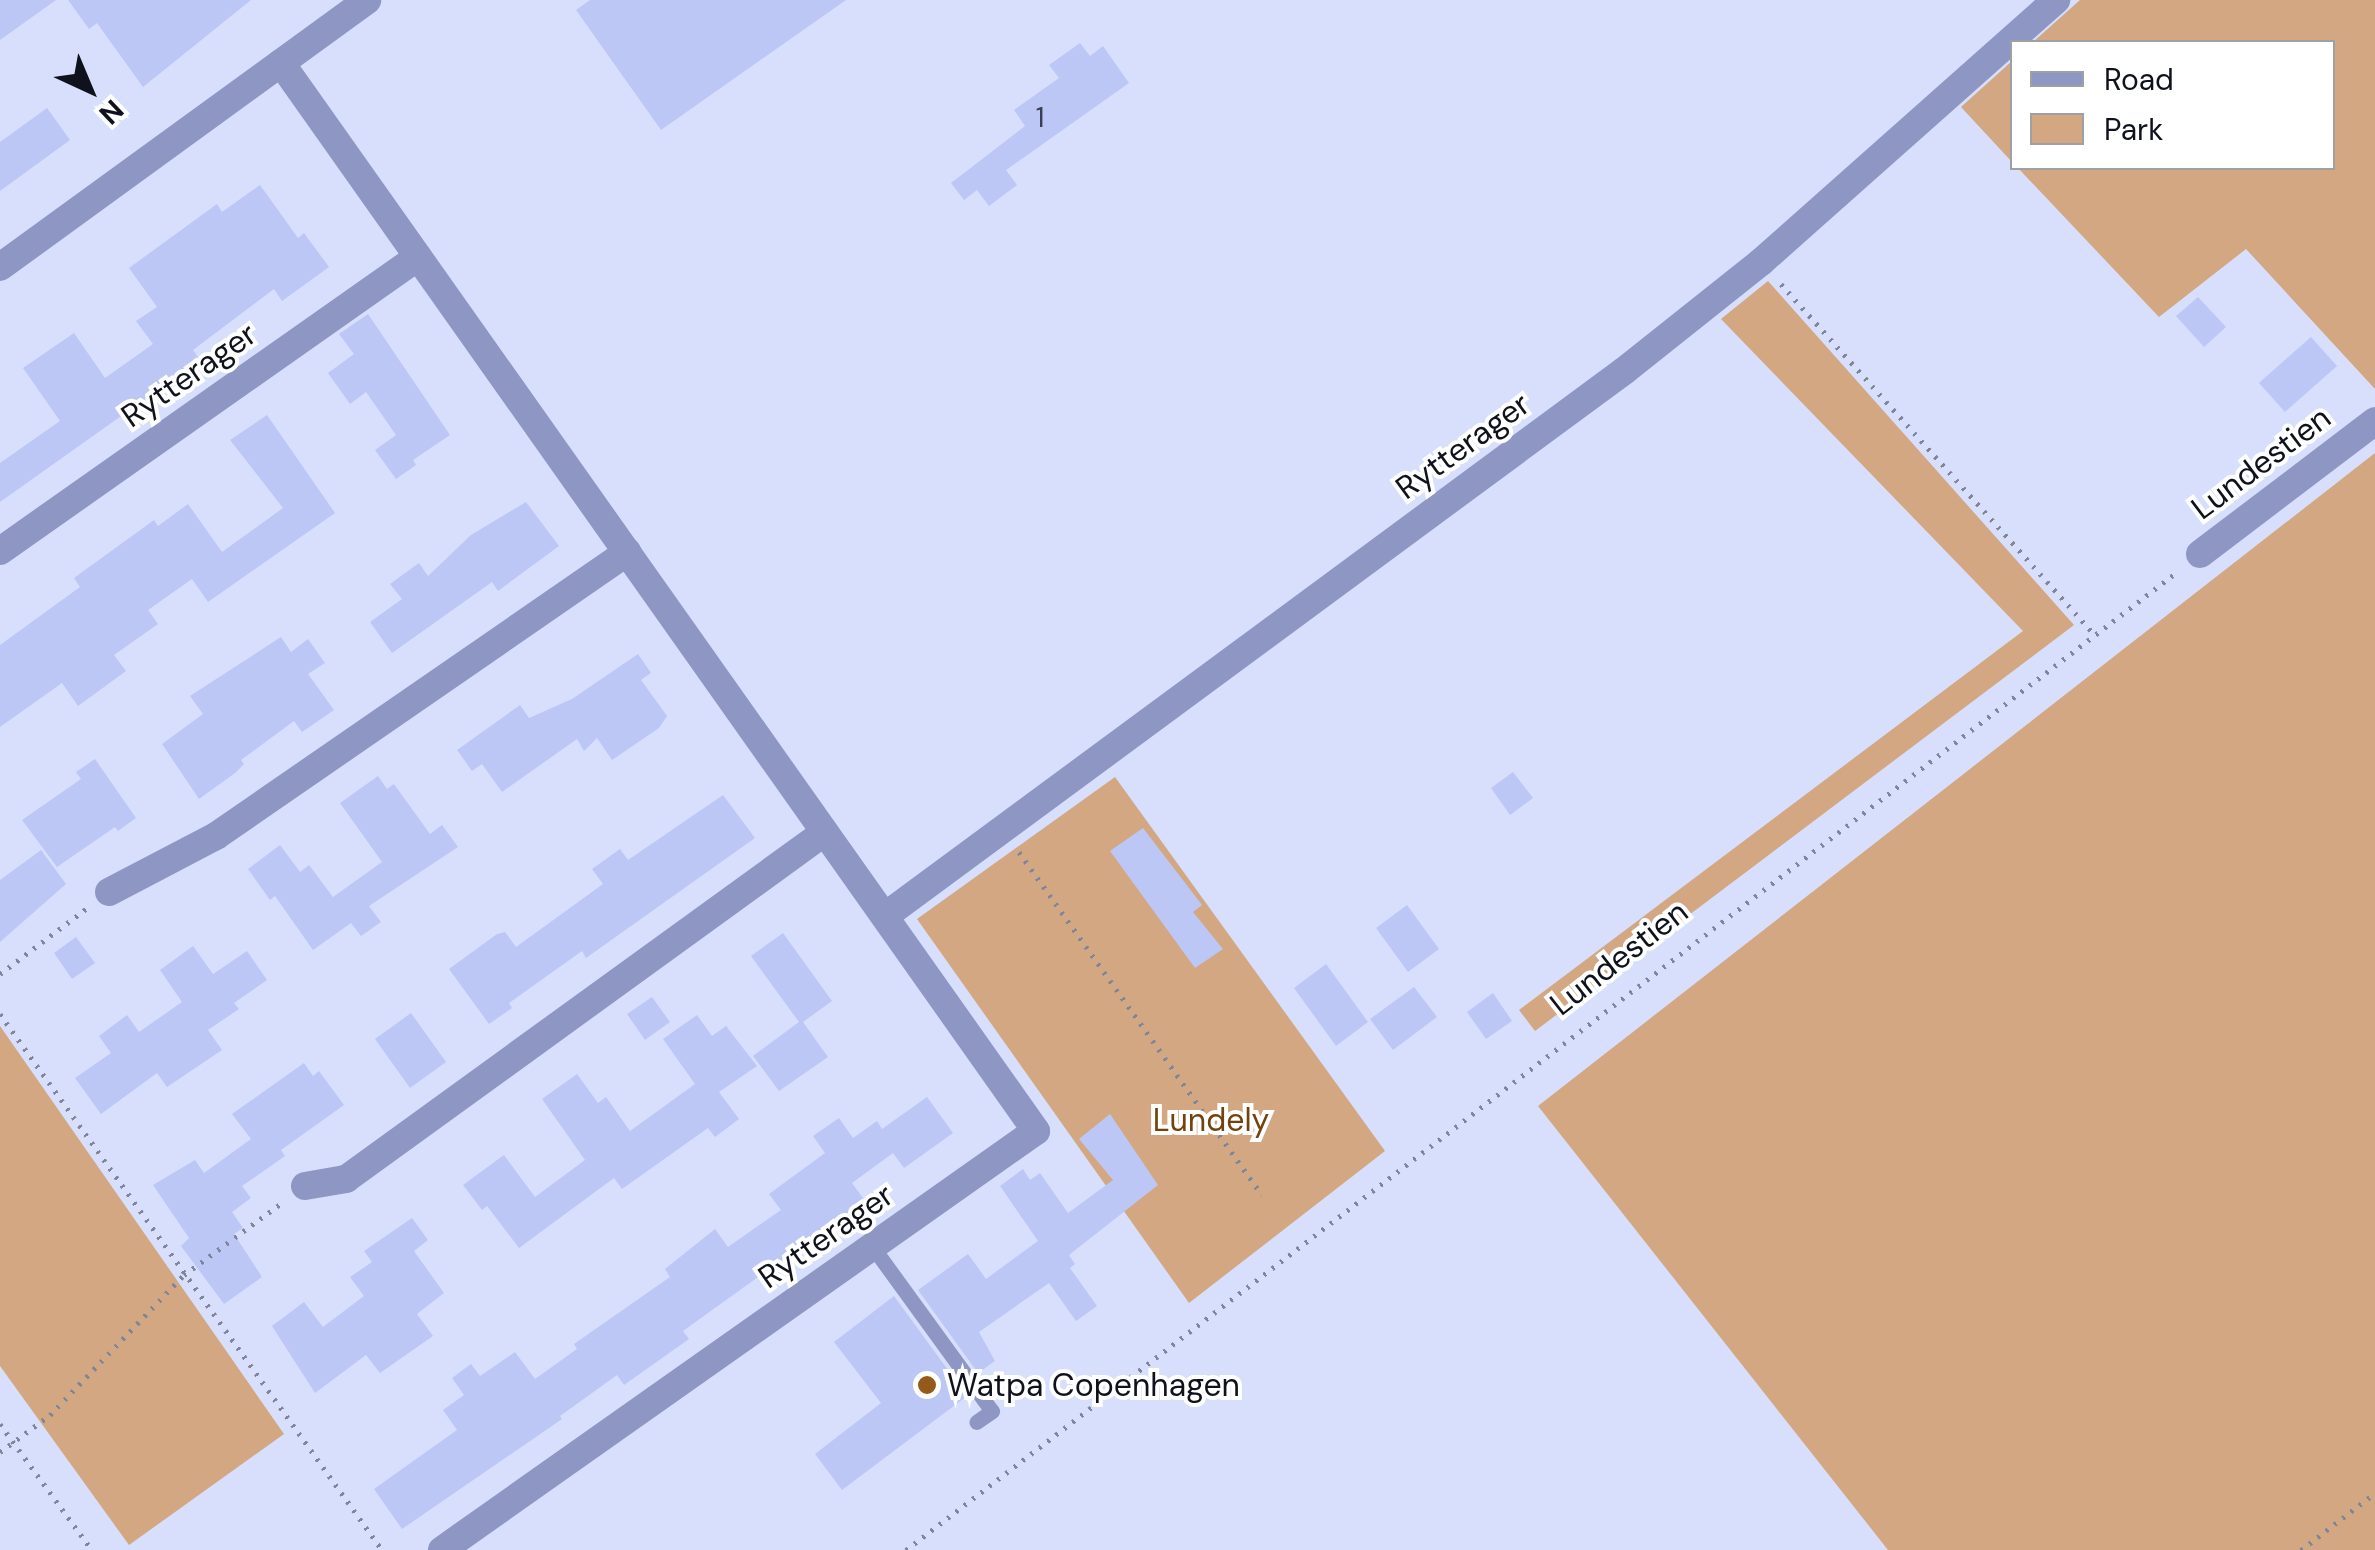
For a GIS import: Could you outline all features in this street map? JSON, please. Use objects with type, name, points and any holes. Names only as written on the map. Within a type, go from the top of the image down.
[{"type":"street","points":[[0,267],[367,0]]},
{"type":"street","name":"Rytterager","points":[[2011,40],[2056,0]]},
{"type":"street","name":"Rytterager","points":[[885,916],[1624,371],[1761,262],[2010,41]]},
{"type":"street","name":"Rytterager","points":[[281,62],[1036,1131],[442,1550]]},
{"type":"street","name":"Rytterager","points":[[0,550],[418,256]]},
{"type":"street","name":"Lundestien","points":[[2200,554],[2375,421]]},
{"type":"street","points":[[109,892],[216,836],[627,552]]},
{"type":"street","points":[[305,1186],[346,1179],[826,832]]},
{"type":"lane","points":[[872,1246],[992,1411],[976,1422]]},
{"type":"path","points":[[1761,262],[2096,636]]},
{"type":"path","name":"Lundestien","points":[[906,1550],[2200,554]]},
{"type":"path","points":[[1003,829],[1262,1195]]},
{"type":"path","points":[[0,974],[109,892]]},
{"type":"path","points":[[0,1014],[382,1550]]},
{"type":"path","points":[[0,1452],[50,1415],[184,1275],[305,1186]]},
{"type":"path","points":[[0,1424],[92,1550]]},
{"type":"path","points":[[2301,1550],[2375,1493]]},
{"type":"green space","points":[[2080,0],[2375,0],[2375,389],[2246,249],[2159,317],[2020,170],[2335,170],[2335,40],[2035,40]]},
{"type":"green space","points":[[2010,63],[2010,160],[1961,107]]},
{"type":"green space","points":[[1768,281],[2074,625],[1535,1031],[1519,1010],[2023,631],[1721,319]]},
{"type":"green space","points":[[2375,453],[2375,1550],[1888,1550],[1538,1106]]},
{"type":"green space","name":"Lundely","points":[[1115,777],[1385,1151],[1189,1303],[917,919]]},
{"type":"green space","points":[[0,1026],[284,1434],[129,1545],[0,1366]]},
{"type":"building","points":[[0,0],[56,0],[0,40]]},
{"type":"building","points":[[68,0],[251,0],[143,87],[97,23],[89,29]]},
{"type":"building","points":[[590,0],[846,0],[661,130],[576,10]]},
{"type":"building","points":[[1080,43],[1090,56],[1103,46],[1129,83],[1006,170],[1017,185],[989,206],[977,190],[964,200],[951,183],[1025,126],[1014,110],[1059,78],[1049,65]]},
{"type":"building","points":[[47,108],[70,140],[0,191],[0,142]]},
{"type":"building","points":[[260,185],[298,238],[304,233],[329,267],[282,301],[274,289],[193,350],[200,360],[0,502],[0,463],[60,421],[23,368],[74,333],[105,378],[153,344],[136,321],[157,307],[129,268],[217,204],[222,212]]},
{"type":"building","points":[[2198,297],[2226,327],[2204,347],[2176,316]]},
{"type":"building","points":[[368,314],[450,435],[413,460],[416,465],[396,479],[375,450],[396,435],[366,392],[350,404],[328,373],[354,354],[339,334]]},
{"type":"building","points":[[2311,337],[2337,366],[2285,412],[2259,383]]},
{"type":"building","points":[[267,415],[335,513],[208,602],[192,579],[148,610],[158,624],[114,655],[126,671],[78,706],[62,683],[0,727],[0,645],[80,587],[74,578],[154,520],[158,526],[188,504],[222,552],[283,508],[230,440]]},
{"type":"building","points":[[526,502],[559,546],[498,591],[492,582],[392,653],[370,622],[402,599],[390,584],[419,563],[428,576],[471,535]]},
{"type":"building","points":[[281,637],[291,652],[308,639],[325,663],[308,674],[334,710],[302,732],[294,721],[241,760],[244,764],[235,773],[199,799],[162,744],[203,714],[190,696]]},
{"type":"building","points":[[638,654],[651,673],[641,680],[667,716],[659,728],[612,760],[597,738],[584,751],[577,739],[502,792],[482,764],[472,771],[457,750],[520,705],[529,718],[572,699]]},
{"type":"building","points":[[95,759],[136,818],[118,831],[115,827],[57,867],[22,820],[81,779],[76,772]]},
{"type":"building","points":[[1513,772],[1533,798],[1510,815],[1491,788]]},
{"type":"building","points":[[378,776],[387,789],[394,784],[430,834],[442,825],[458,847],[369,906],[381,922],[361,936],[351,923],[313,950],[275,896],[270,900],[248,869],[280,845],[300,872],[309,865],[333,897],[382,862],[340,803]]},
{"type":"building","points":[[723,795],[755,838],[586,958],[582,951],[509,1003],[512,1008],[489,1024],[449,969],[497,934],[505,932],[516,947],[603,884],[592,869],[620,849],[628,860]]},
{"type":"building","points":[[1143,828],[1202,905],[1193,912],[1223,949],[1195,968],[1110,851]]},
{"type":"building","points":[[41,850],[66,884],[0,942],[0,880]]},
{"type":"building","points":[[1407,905],[1439,949],[1408,972],[1376,928]]},
{"type":"building","points":[[783,933],[832,1001],[803,1022],[828,1057],[779,1091],[753,1056],[799,1022],[751,956]]},
{"type":"building","points":[[76,937],[95,963],[72,979],[54,953]]},
{"type":"building","points":[[193,946],[213,974],[247,951],[267,980],[234,1003],[239,1009],[208,1030],[222,1050],[167,1087],[157,1073],[101,1114],[75,1078],[111,1053],[99,1036],[127,1015],[139,1032],[182,1002],[160,970]]},
{"type":"building","points":[[1326,964],[1368,1022],[1336,1046],[1294,988]]},
{"type":"building","points":[[1414,987],[1437,1017],[1393,1050],[1370,1019]]},
{"type":"building","points":[[1493,993],[1512,1021],[1486,1039],[1467,1012]]},
{"type":"building","points":[[652,997],[670,1022],[645,1040],[627,1014]]},
{"type":"building","points":[[411,1013],[446,1062],[410,1088],[375,1039]]},
{"type":"building","points":[[697,1015],[712,1036],[726,1026],[757,1066],[719,1092],[739,1119],[715,1137],[708,1128],[622,1189],[614,1178],[519,1248],[487,1206],[482,1210],[463,1185],[504,1155],[535,1197],[585,1160],[542,1099],[577,1074],[598,1103],[606,1097],[630,1131],[695,1084],[663,1039]]},
{"type":"building","points":[[304,1063],[313,1076],[319,1071],[344,1105],[281,1150],[285,1156],[242,1186],[251,1198],[232,1212],[243,1228],[234,1234],[262,1277],[224,1304],[181,1246],[189,1238],[153,1185],[195,1160],[204,1173],[251,1139],[232,1114]]},
{"type":"building","points":[[927,1097],[953,1133],[904,1168],[893,1153],[852,1183],[868,1205],[807,1249],[804,1244],[683,1331],[689,1339],[624,1385],[617,1375],[560,1416],[562,1419],[402,1529],[374,1489],[457,1430],[443,1410],[464,1395],[452,1378],[471,1364],[480,1376],[515,1352],[535,1379],[577,1349],[574,1344],[670,1277],[665,1269],[715,1229],[728,1247],[781,1210],[769,1194],[825,1153],[813,1136],[839,1118],[853,1138],[877,1121],[882,1129]]},
{"type":"building","points":[[1110,1114],[1158,1185],[1069,1255],[1075,1264],[1070,1268],[1097,1306],[1076,1321],[1049,1283],[979,1332],[995,1361],[978,1373],[918,1290],[968,1254],[986,1279],[1038,1241],[1000,1186],[1023,1169],[1030,1180],[1040,1173],[1068,1213],[1113,1180],[1079,1139]]},
{"type":"building","points":[[412,1218],[428,1240],[414,1251],[444,1293],[417,1314],[433,1336],[380,1373],[366,1355],[315,1393],[272,1326],[304,1302],[323,1327],[364,1296],[350,1277],[372,1262],[364,1251]]},
{"type":"building","name":"Watpa Copenhagen","points":[[894,1296],[967,1396],[842,1490],[815,1454],[881,1403],[834,1342]]},
{"type":"place","name":"Watpa Copenhagen","points":[[927,1385]]}]
